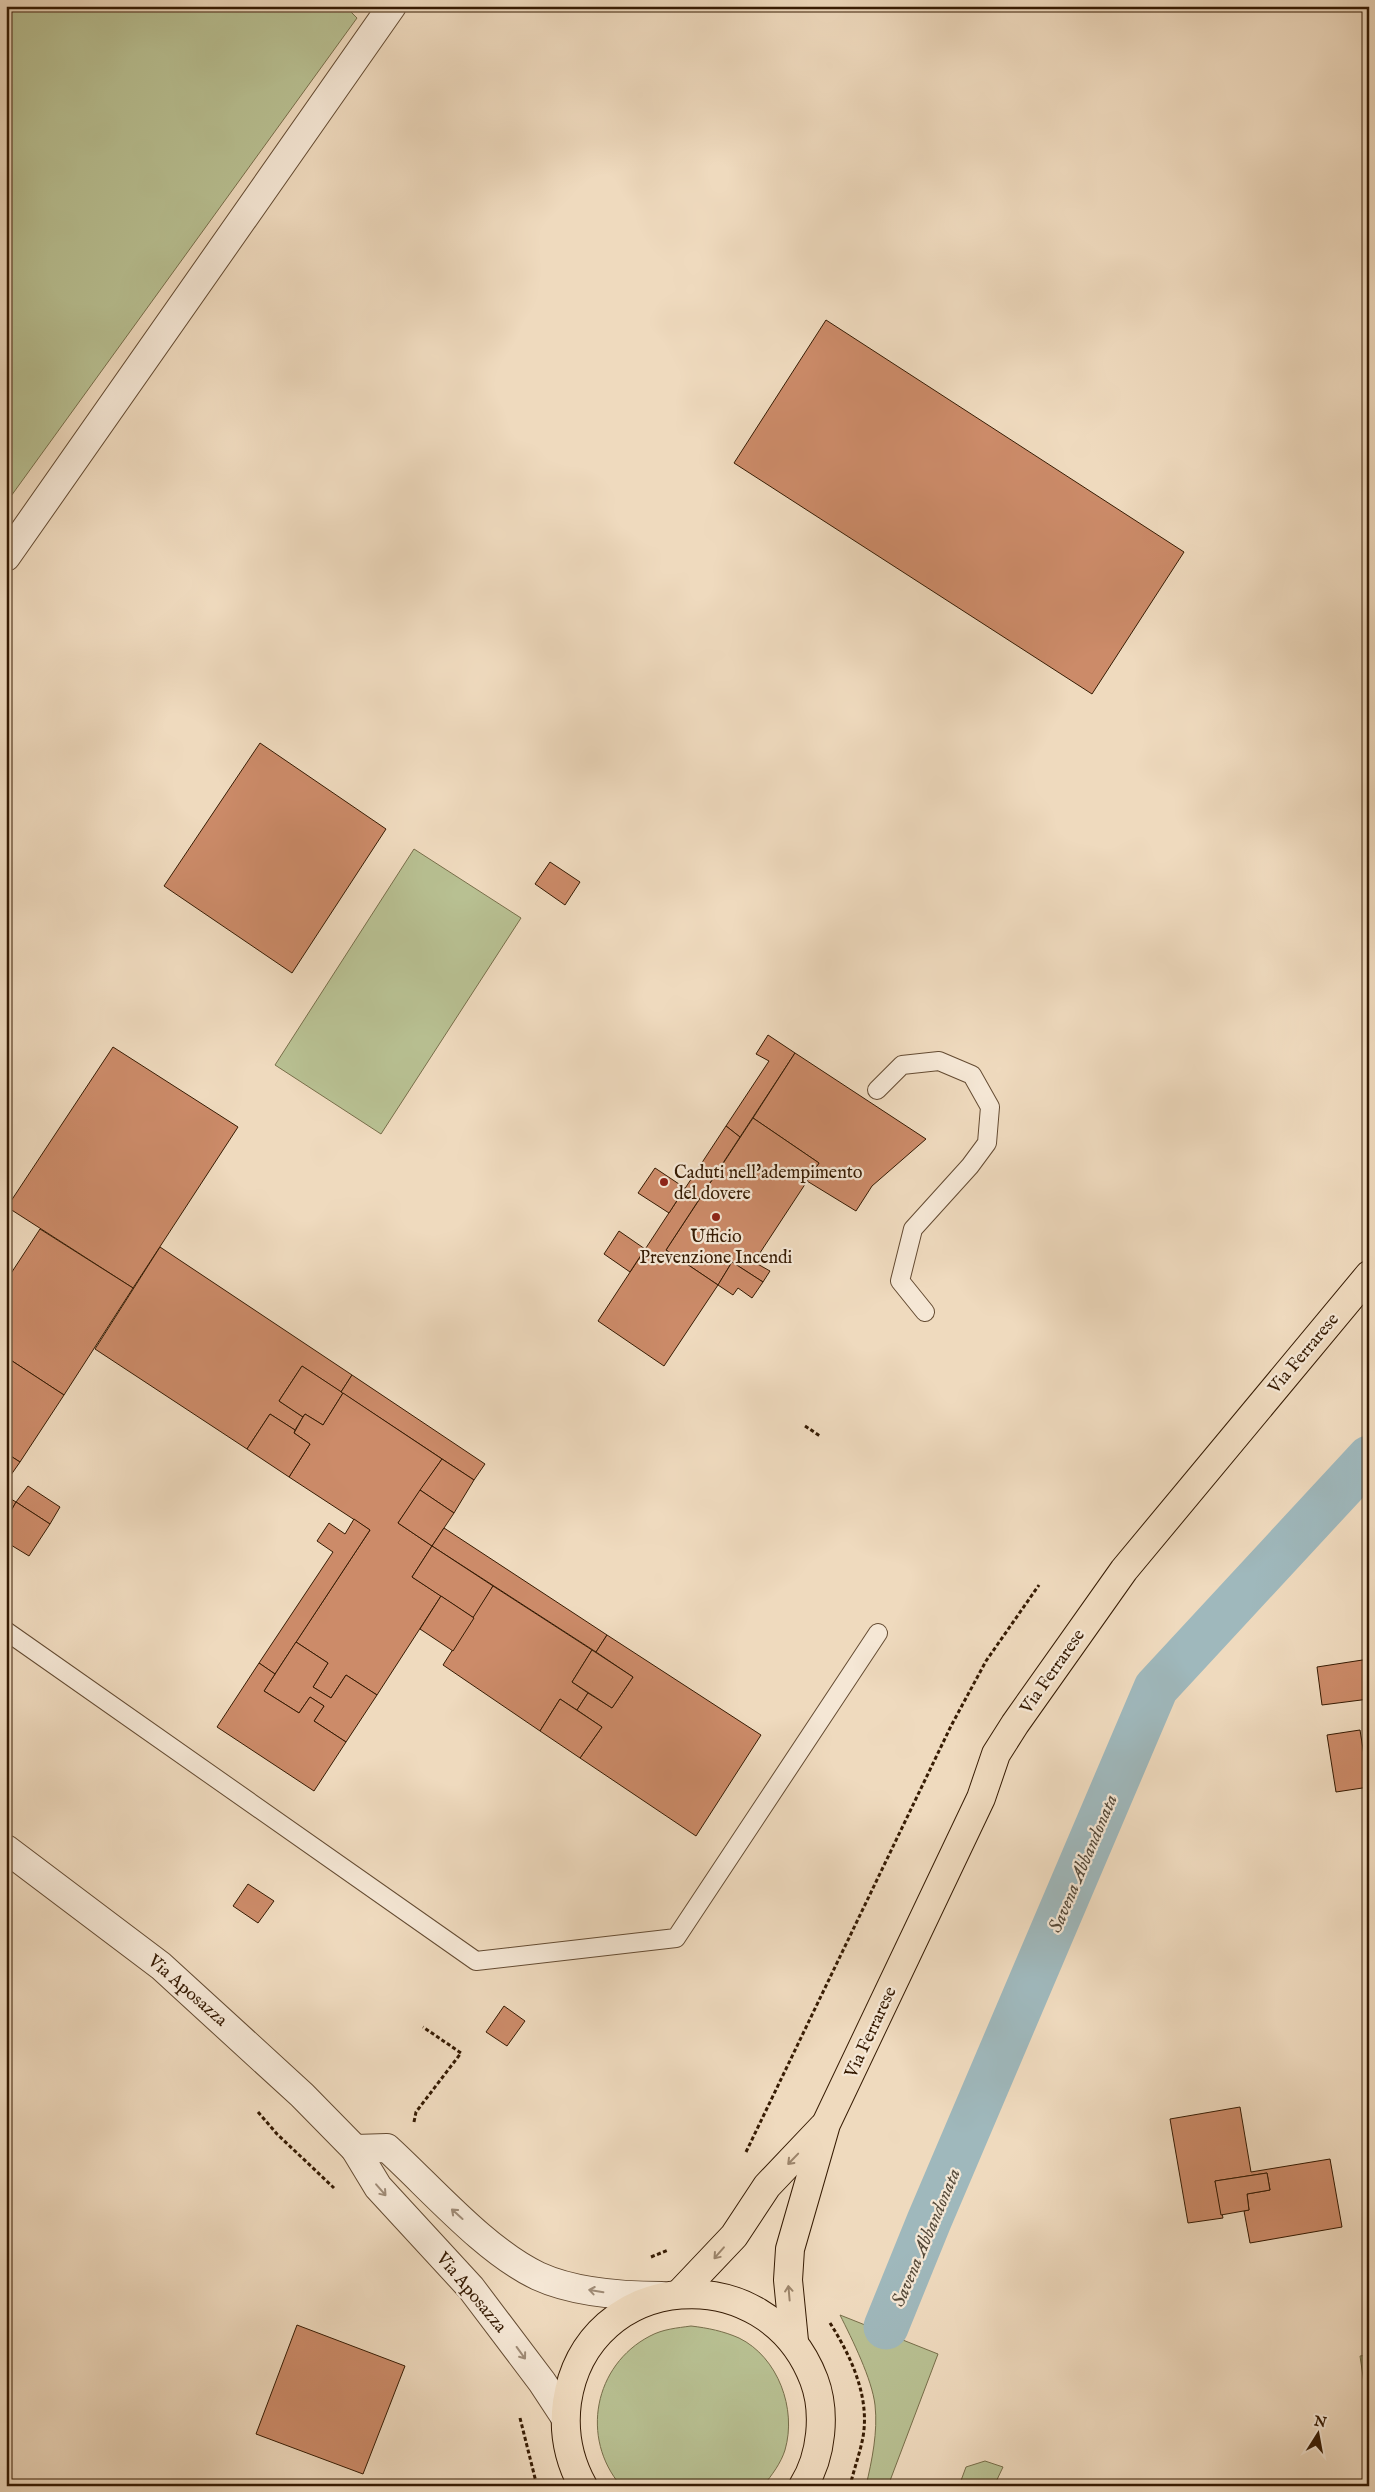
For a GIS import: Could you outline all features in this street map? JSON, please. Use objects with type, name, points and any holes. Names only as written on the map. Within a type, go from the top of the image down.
[{"type":"main road","name":"Via Ferrarese","points":[[826,2124],[981,1798],[996,1754],[1015,1724],[1124,1570],[1369,1275]]},
{"type":"main road","points":[[671,2295],[734,2236],[767,2186],[826,2124]]},
{"type":"main road","points":[[794,2341],[788,2280],[790,2249],[826,2124]]},
{"type":"main road","points":[[583,2486],[571,2459],[566,2441],[565,2418],[570,2385],[580,2361],[594,2340],[610,2324],[630,2309],[671,2295],[710,2294],[754,2308],[775,2322],[794,2341],[804,2356],[817,2387],[821,2430],[816,2456],[804,2486]]},
{"type":"street","points":[[6,557],[392,6]]},
{"type":"street","name":"Via Aposazza","points":[[6,1849],[161,1966],[302,2095],[355,2149],[378,2187],[471,2288],[501,2326],[565,2418]]},
{"type":"street","points":[[355,2149],[387,2148],[497,2250],[539,2277],[590,2290],[671,2295]]},
{"type":"street","points":[[812,2486],[816,2456]]},
{"type":"lane","points":[[878,1090],[902,1065],[939,1061],[972,1075],[990,1107],[987,1143],[970,1166],[913,1230],[900,1281],[925,1312]]},
{"type":"lane","points":[[6,1631],[476,1961],[676,1938],[878,1633]]},
{"type":"path","points":[[805,1426],[820,1436]]},
{"type":"path","points":[[745,2154],[951,1726],[986,1661],[1039,1585]]},
{"type":"path","points":[[414,2124],[416,2112],[461,2053],[423,2027]]},
{"type":"path","points":[[650,2258],[673,2247]]},
{"type":"green space","points":[[6,6],[345,6],[357,18],[6,503]]},
{"type":"green space","points":[[414,849],[521,918],[381,1134],[275,1065]]},
{"type":"green space","points":[[840,2315],[938,2354],[888,2486],[866,2486],[875,2436],[875,2405],[866,2371]]},
{"type":"green space","points":[[691,2326],[727,2333],[753,2347],[774,2371],[781,2386],[786,2402],[788,2434],[781,2460],[763,2486],[621,2486],[608,2467],[600,2446],[597,2425],[599,2404],[605,2384],[616,2365],[631,2349],[650,2336],[665,2330]]},
{"type":"green space","points":[[1369,2355],[1369,2417],[1360,2356]]},
{"type":"green space","points":[[985,2461],[1003,2467],[994,2486],[959,2486],[966,2467]]},
{"type":"building","points":[[826,320],[1184,552],[1092,694],[734,463]]},
{"type":"building","points":[[260,743],[386,829],[292,973],[164,886]]},
{"type":"building","points":[[550,862],[580,882],[565,905],[535,884]]},
{"type":"building","points":[[768,1035],[795,1053],[740,1137],[726,1126],[769,1061],[756,1054]]},
{"type":"building","points":[[113,1047],[238,1127],[133,1288],[7,1207]]},
{"type":"building","points":[[795,1053],[926,1139],[872,1186],[856,1211],[807,1181],[819,1163],[753,1118]]},
{"type":"building","points":[[753,1118],[819,1163],[754,1262],[770,1271],[763,1282],[732,1262],[718,1285],[666,1250]]},
{"type":"building","points":[[726,1126],[740,1137],[666,1250],[718,1285],[664,1366],[598,1321]]},
{"type":"building","points":[[655,1168],[685,1188],[669,1213],[638,1193]]},
{"type":"building","points":[[40,1229],[133,1288],[64,1395],[6,1357],[6,1281]]},
{"type":"building","points":[[619,1231],[645,1249],[630,1272],[604,1254]]},
{"type":"building","points":[[160,1247],[352,1375],[341,1392],[302,1366],[279,1401],[303,1417],[295,1430],[270,1414],[247,1449],[95,1349]]},
{"type":"building","points":[[732,1262],[763,1282],[752,1298],[738,1288],[733,1295],[718,1285]]},
{"type":"building","points":[[6,1357],[64,1395],[20,1462],[6,1453]]},
{"type":"building","points":[[302,1366],[343,1393],[323,1425],[305,1414],[303,1417],[279,1401]]},
{"type":"building","points":[[352,1375],[485,1464],[474,1480],[341,1392]]},
{"type":"building","points":[[343,1393],[442,1459],[398,1523],[432,1546],[412,1577],[441,1596],[377,1695],[346,1675],[331,1698],[313,1687],[328,1663],[296,1642],[370,1530],[289,1477],[310,1444],[294,1433],[303,1417],[305,1414],[323,1425]]},
{"type":"building","points":[[270,1414],[295,1430],[294,1433],[310,1444],[289,1477],[247,1449]]},
{"type":"building","points":[[6,1453],[20,1462],[6,1482]]},
{"type":"building","points":[[442,1459],[474,1480],[454,1513],[420,1490]]},
{"type":"building","points":[[28,1486],[60,1507],[50,1524],[16,1502]]},
{"type":"building","points":[[420,1490],[454,1513],[432,1546],[398,1523]]},
{"type":"building","points":[[6,1496],[16,1502],[6,1520]]},
{"type":"building","points":[[16,1502],[50,1524],[29,1556],[6,1542],[6,1520]]},
{"type":"building","points":[[354,1519],[370,1530],[275,1674],[259,1663],[333,1552],[317,1541],[329,1523],[345,1534]]},
{"type":"building","points":[[444,1528],[607,1635],[596,1652],[432,1546]]},
{"type":"building","points":[[432,1546],[493,1586],[474,1618],[412,1577]]},
{"type":"building","points":[[493,1586],[592,1650],[572,1682],[588,1693],[577,1710],[560,1699],[540,1731],[443,1665]]},
{"type":"building","points":[[441,1596],[474,1618],[453,1651],[420,1629]]},
{"type":"building","points":[[607,1635],[761,1735],[696,1836],[580,1758],[602,1727],[577,1710],[588,1693],[612,1708],[633,1677],[596,1652]]},
{"type":"building","points":[[296,1642],[328,1663],[313,1687],[331,1698],[346,1675],[377,1695],[346,1742],[314,1721],[324,1706],[310,1697],[299,1713],[264,1691]]},
{"type":"building","points":[[592,1650],[633,1677],[612,1708],[572,1682]]},
{"type":"building","points":[[1369,1659],[1369,1699],[1322,1705],[1317,1667]]},
{"type":"building","points":[[259,1663],[275,1674],[264,1691],[299,1713],[310,1697],[324,1706],[314,1721],[346,1742],[314,1791],[217,1727]]},
{"type":"building","points":[[560,1699],[602,1727],[580,1758],[540,1731]]},
{"type":"building","points":[[1360,1730],[1369,1787],[1336,1792],[1327,1735]]},
{"type":"building","points":[[248,1884],[274,1901],[258,1923],[233,1906]]},
{"type":"building","points":[[504,2006],[525,2021],[507,2046],[486,2032]]},
{"type":"building","points":[[1240,2107],[1251,2172],[1330,2159],[1342,2227],[1250,2243],[1244,2211],[1249,2210],[1247,2194],[1270,2190],[1267,2173],[1215,2181],[1223,2218],[1188,2223],[1170,2119]]},
{"type":"building","points":[[1267,2173],[1270,2190],[1247,2194],[1249,2210],[1221,2215],[1215,2181]]},
{"type":"building","points":[[297,2325],[405,2366],[363,2474],[256,2434]]},
{"type":"waterway","name":"Savena Abbandonata","points":[[886,2327],[929,2221],[1156,1688],[1369,1458]]},
{"type":"place","name":"Caduti nell'adempimento del dovere","points":[[664,1182]]},
{"type":"place","name":"Ufficio Prevenzione Incendi","points":[[716,1217]]}]
